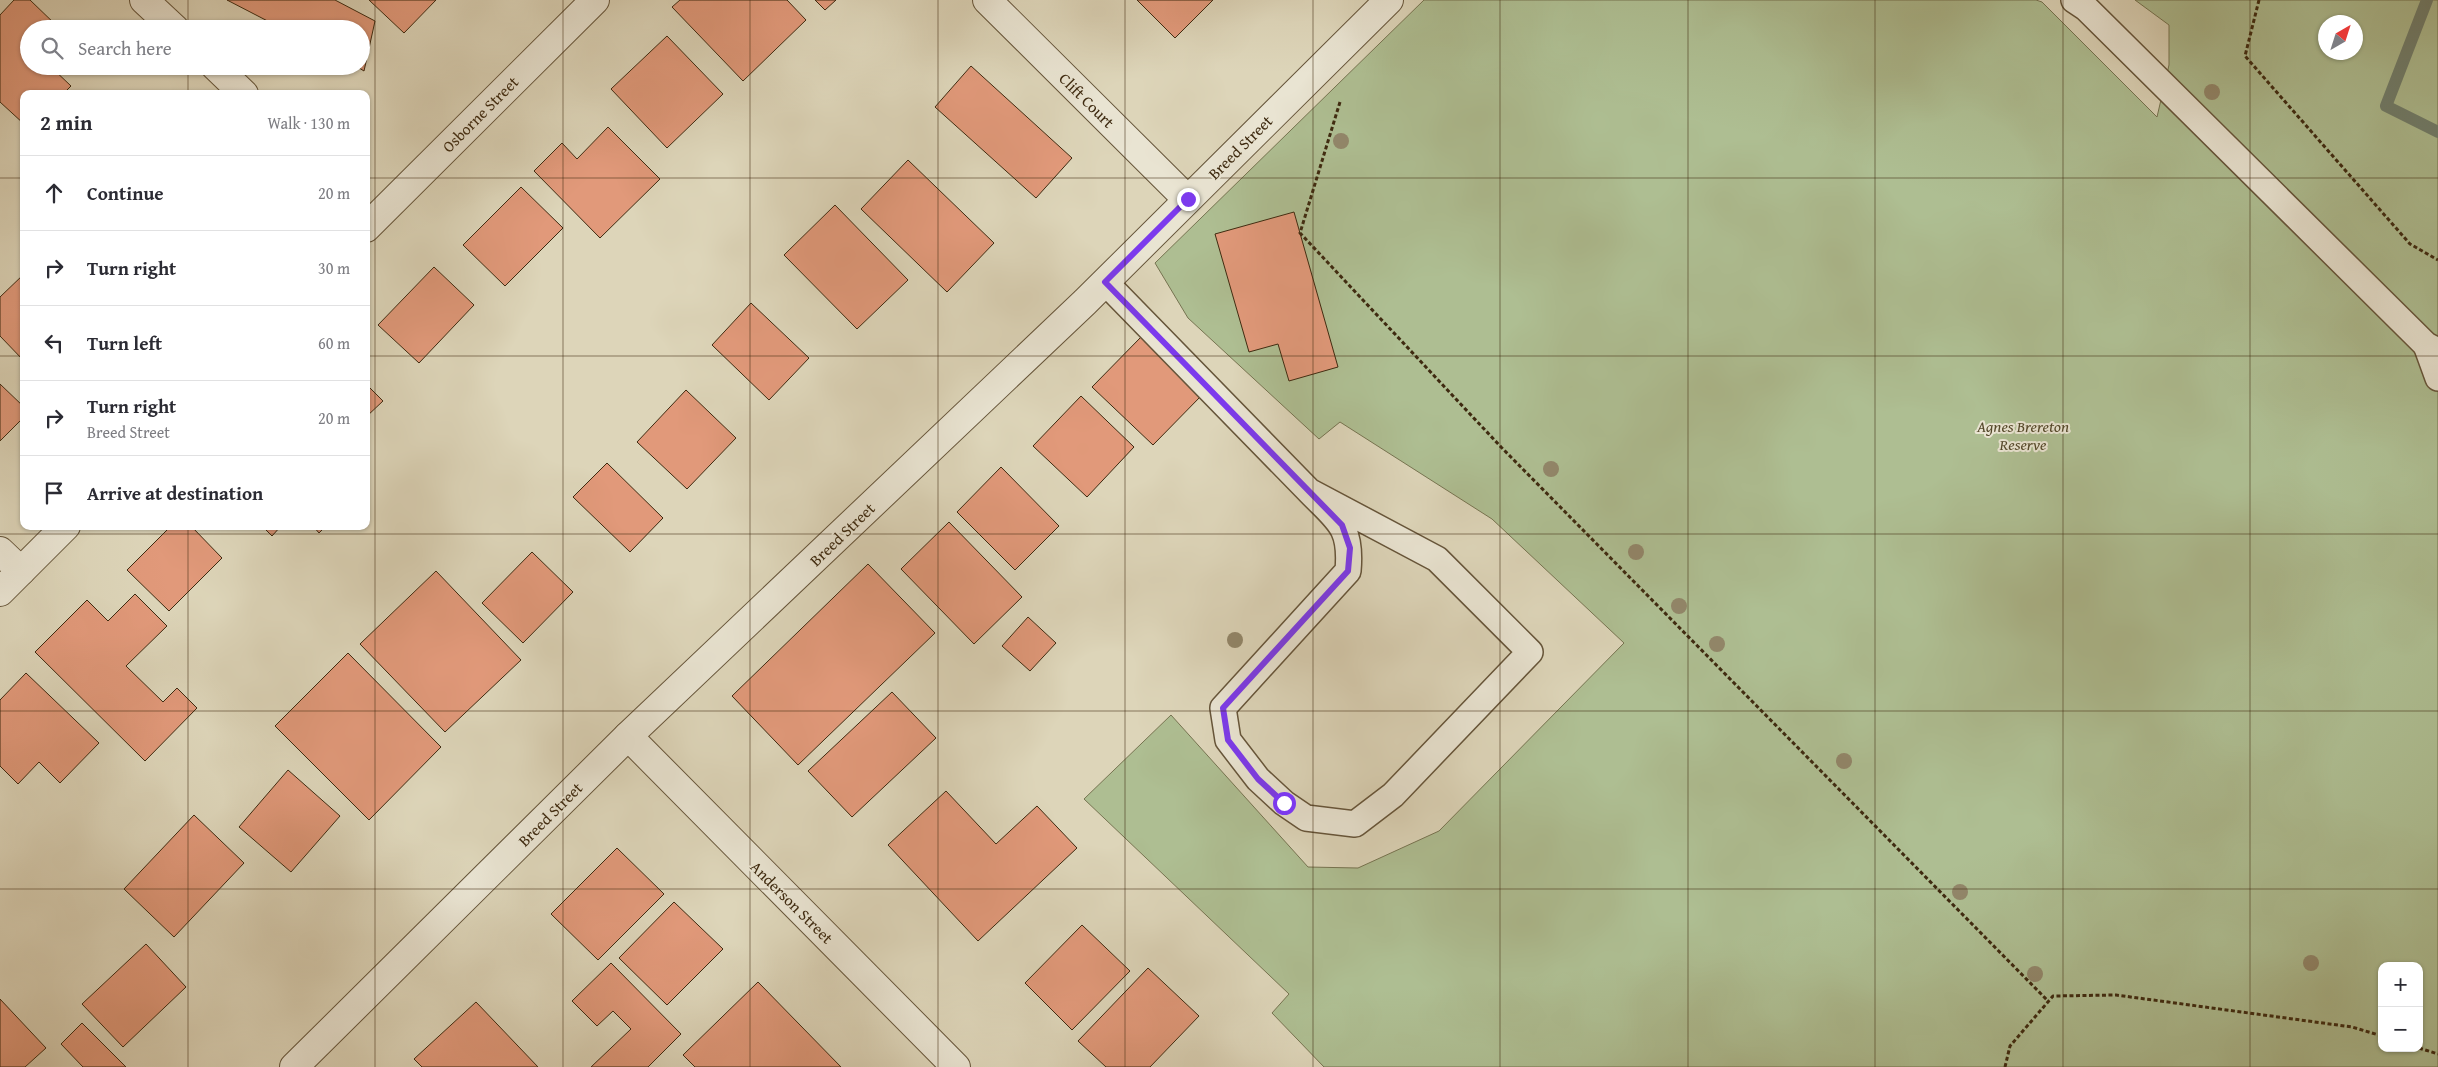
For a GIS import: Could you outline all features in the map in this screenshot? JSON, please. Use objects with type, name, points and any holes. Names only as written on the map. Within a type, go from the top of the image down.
[{"type":"street","points":[[144,0],[165,20]]},
{"type":"street","name":"Osborne Street","points":[[370,218],[595,0]]},
{"type":"street","name":"Clift Court","points":[[986,0],[1188,199]]},
{"type":"street","name":"Breed Street","points":[[294,1067],[628,736],[1105,282],[1388,0]]},
{"type":"street","points":[[224,75],[240,90]]},
{"type":"street","points":[[0,592],[62,530]]},
{"type":"street","points":[[0,552],[21,571]]},
{"type":"street","name":"Anderson Street","points":[[628,736],[956,1067]]},
{"type":"lane","points":[[2074,0],[2086,8],[2432,348],[2438,378]]},
{"type":"lane","points":[[1105,282],[1342,525],[1350,548],[1348,571],[1223,708],[1228,740],[1258,779],[1284,803],[1306,818],[1355,824],[1393,796],[1530,652],[1437,559],[1309,491]]},
{"type":"path","points":[[2259,0],[2245,56],[2410,244],[2438,260]]},
{"type":"path","points":[[1341,98],[1300,232],[1501,446],[2048,1001]]},
{"type":"path","points":[[2005,1067],[2010,1046],[2053,996],[2116,995],[2352,1026],[2378,1035]]},
{"type":"path","points":[[2423,1049],[2438,1054]]},
{"type":"green space","name":"Agnes Brereton Reserve","points":[[1424,0],[2036,0],[2042,2],[2157,117],[2169,65],[2169,25],[2135,0],[2438,0],[2438,1067],[1324,1067],[1272,1013],[1289,994],[1084,799],[1171,715],[1308,867],[1358,868],[1439,831],[1624,643],[1492,519],[1340,422],[1319,439],[1188,318],[1155,263]]},
{"type":"building","points":[[14,0],[30,0],[51,20],[20,20],[20,75],[59,75],[71,86],[67,90],[20,90],[20,120],[0,102],[0,15]]},
{"type":"building","points":[[227,0],[335,0],[375,21],[370,44],[370,20],[266,20]]},
{"type":"building","points":[[369,0],[436,0],[404,33]]},
{"type":"building","points":[[680,0],[787,0],[806,20],[743,81],[672,7]]},
{"type":"building","points":[[815,0],[836,0],[825,10]]},
{"type":"building","points":[[1137,0],[1213,0],[1175,38]]},
{"type":"building","points":[[667,36],[723,94],[667,148],[611,89]]},
{"type":"building","points":[[971,66],[1072,158],[1036,198],[935,107]]},
{"type":"building","points":[[608,127],[660,179],[600,238],[534,171],[562,143],[577,159]]},
{"type":"building","points":[[908,160],[994,243],[947,292],[861,209]]},
{"type":"building","points":[[521,187],[563,228],[505,286],[463,245]]},
{"type":"building","points":[[835,205],[908,280],[857,329],[784,255]]},
{"type":"building","points":[[1294,212],[1338,367],[1289,381],[1278,344],[1249,352],[1215,234]]},
{"type":"building","points":[[434,267],[474,305],[419,363],[378,325]]},
{"type":"building","points":[[20,278],[20,357],[0,336],[0,297]]},
{"type":"building","points":[[751,303],[809,358],[769,400],[712,345]]},
{"type":"building","points":[[1142,336],[1202,395],[1153,445],[1092,387]]},
{"type":"building","points":[[0,384],[20,403],[20,421],[0,441]]},
{"type":"building","points":[[370,388],[383,401],[370,413]]},
{"type":"building","points":[[686,390],[736,438],[687,489],[637,442]]},
{"type":"building","points":[[1081,396],[1134,447],[1087,497],[1033,446]]},
{"type":"building","points":[[607,463],[663,518],[630,552],[573,497]]},
{"type":"building","points":[[1001,467],[1059,526],[1015,570],[957,512]]},
{"type":"building","points":[[949,522],[1022,597],[974,644],[901,569]]},
{"type":"building","points":[[167,530],[195,530],[222,558],[169,611],[127,570]]},
{"type":"building","points":[[266,530],[277,530],[272,536]]},
{"type":"building","points":[[532,552],[573,592],[523,643],[482,603]]},
{"type":"building","points":[[868,564],[935,633],[798,765],[732,696]]},
{"type":"building","points":[[436,571],[521,660],[445,732],[360,644]]},
{"type":"building","points":[[135,594],[167,626],[126,666],[163,702],[177,688],[197,708],[145,761],[35,652],[87,600],[108,621]]},
{"type":"building","points":[[1028,617],[1056,643],[1030,671],[1002,646]]},
{"type":"building","points":[[348,653],[441,747],[369,820],[275,726]]},
{"type":"building","points":[[26,673],[99,743],[60,783],[39,762],[18,784],[0,766],[0,700]]},
{"type":"building","points":[[892,692],[936,738],[852,817],[808,771]]},
{"type":"building","points":[[288,770],[340,816],[291,872],[239,827]]},
{"type":"building","points":[[946,791],[996,844],[1037,806],[1077,848],[978,941],[888,845]]},
{"type":"building","points":[[194,815],[244,863],[174,937],[124,889]]},
{"type":"building","points":[[617,848],[664,894],[598,960],[551,914]]},
{"type":"building","points":[[674,902],[723,949],[667,1005],[619,958]]},
{"type":"building","points":[[1082,925],[1130,971],[1072,1030],[1025,983]]},
{"type":"building","points":[[146,944],[186,987],[123,1047],[82,1004]]},
{"type":"building","points":[[611,963],[681,1034],[648,1067],[591,1067],[631,1029],[613,1011],[597,1026],[572,1001]]},
{"type":"building","points":[[1148,968],[1199,1016],[1150,1067],[1106,1067],[1078,1041]]},
{"type":"building","points":[[758,982],[841,1067],[695,1067],[683,1055]]},
{"type":"building","points":[[0,999],[46,1048],[25,1067],[0,1067]]},
{"type":"building","points":[[476,1002],[538,1067],[422,1067],[414,1059]]},
{"type":"building","points":[[82,1023],[126,1067],[83,1067],[61,1044]]},
{"type":"waterway","points":[[2427,0],[2386,106],[2438,132]]},
{"type":"route","points":[[1188,199],[1105,282],[1342,525],[1350,548],[1348,571],[1223,708],[1228,740],[1258,779],[1284,803]]}]
